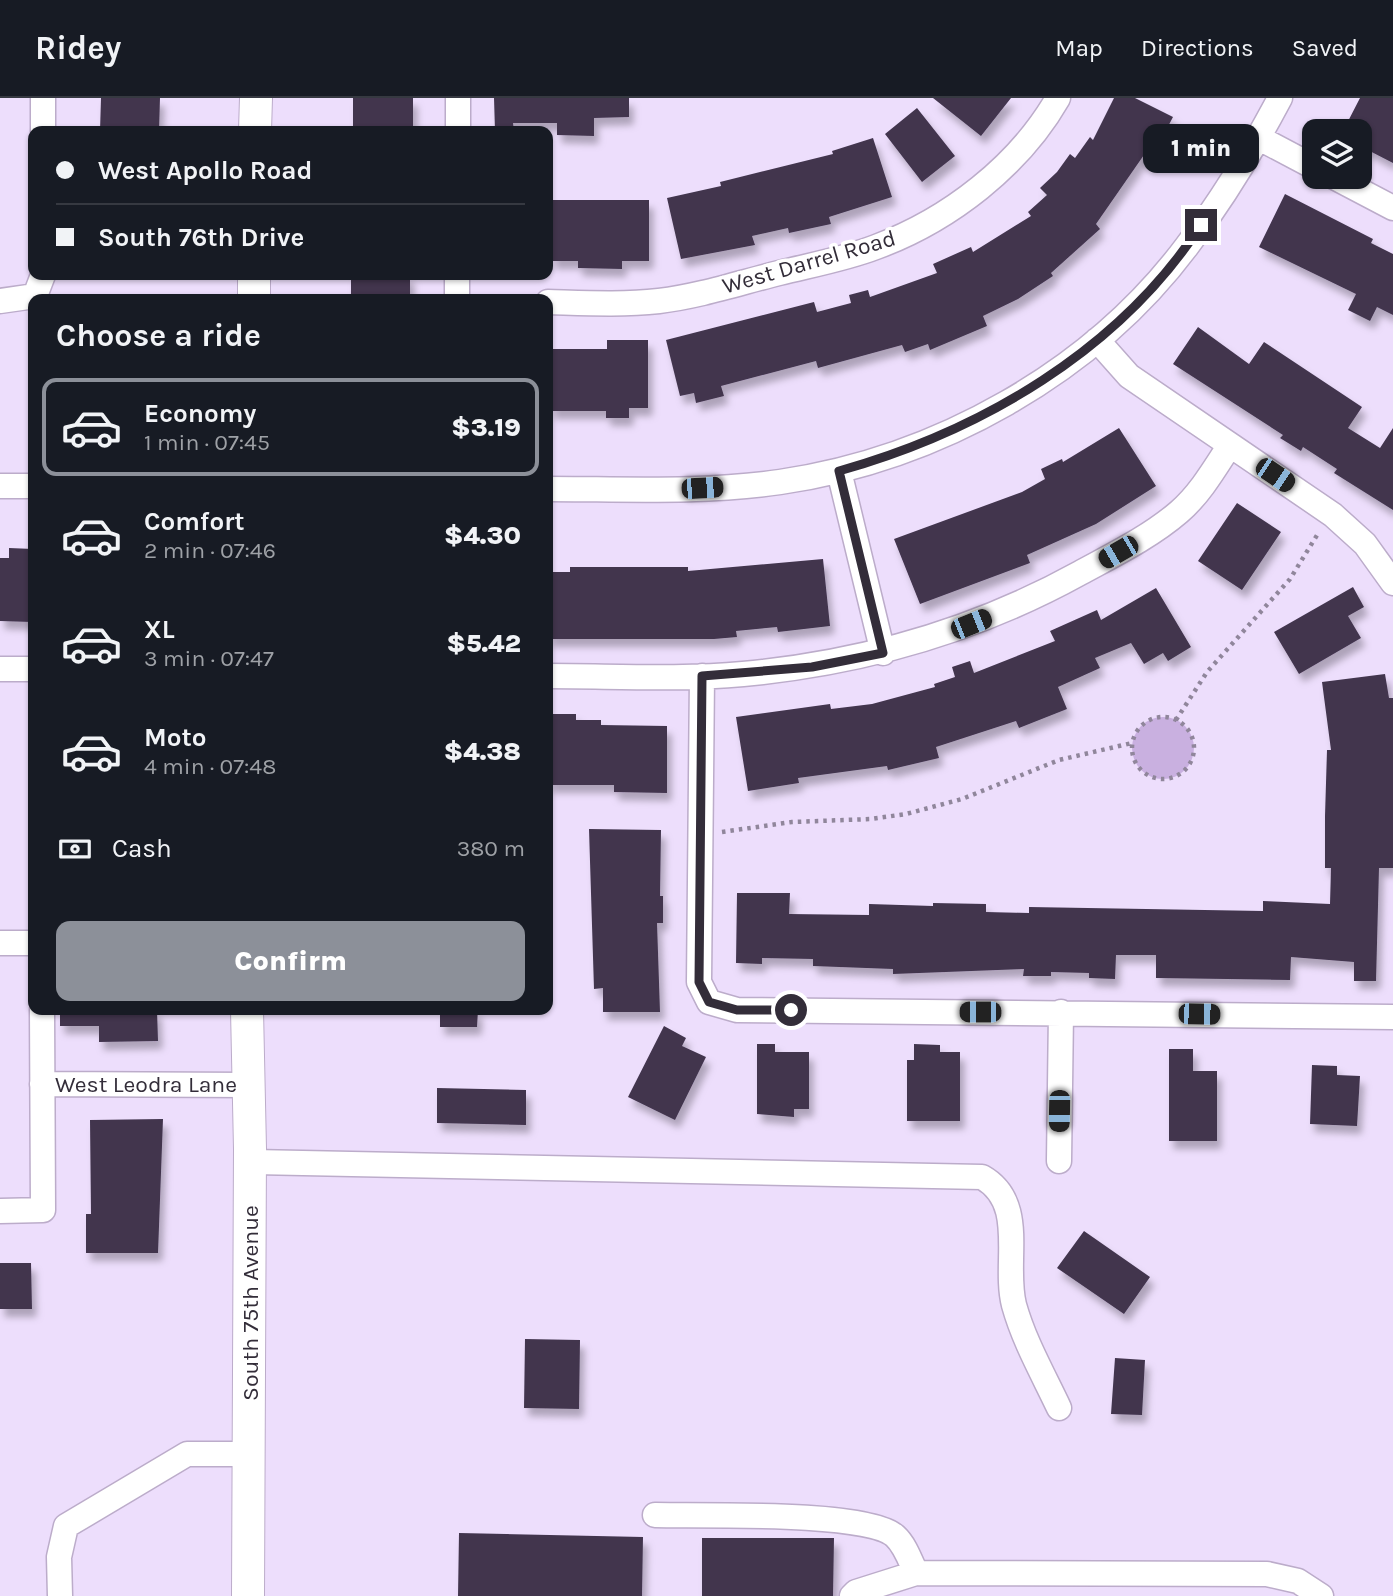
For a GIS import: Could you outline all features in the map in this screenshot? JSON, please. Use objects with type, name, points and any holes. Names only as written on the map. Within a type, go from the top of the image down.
[{"type":"main road","points":[[256,98],[256,126]]},
{"type":"main road","name":"South 75th Avenue","points":[[247,1015],[250,1085],[248,1596]]},
{"type":"street","points":[[43,98],[43,126]]},
{"type":"street","points":[[458,98],[458,126]]},
{"type":"street","name":"West Darrel Road","points":[[553,302],[626,303],[689,296],[876,247],[912,232],[954,208],[995,175],[1028,141],[1058,98]]},
{"type":"street","points":[[553,489],[726,487],[777,482],[839,471],[890,456],[968,424],[1053,374],[1097,340],[1143,297],[1187,247],[1259,138],[1280,98]]},
{"type":"street","points":[[1259,138],[1302,161]]},
{"type":"street","points":[[1357,189],[1393,208]]},
{"type":"street","points":[[0,301],[39,286]]},
{"type":"street","points":[[1097,340],[1129,376],[1333,515],[1364,544],[1393,583]]},
{"type":"street","points":[[553,676],[702,676],[812,667],[883,653],[952,632],[1054,588],[1158,528],[1193,497],[1230,445]]},
{"type":"street","points":[[839,471],[883,653]]},
{"type":"street","points":[[0,486],[28,486]]},
{"type":"street","points":[[0,668],[28,669]]},
{"type":"street","points":[[702,676],[699,982],[709,1002],[737,1010],[1393,1017]]},
{"type":"street","points":[[0,943],[28,943]]},
{"type":"street","points":[[1059,1161],[1061,1012]]},
{"type":"street","points":[[0,1210],[43,1210],[42,1015]]},
{"type":"street","name":"West Leodra Lane","points":[[42,1084],[250,1085]]},
{"type":"street","points":[[250,1162],[790,1170],[982,1177],[995,1184],[1004,1196],[1009,1214],[1013,1301],[1025,1337],[1059,1408]]},
{"type":"street","points":[[60,1596],[60,1557],[66,1526],[187,1454],[250,1454]]},
{"type":"street","points":[[655,1515],[839,1520],[873,1525],[894,1535],[905,1549],[916,1573]]},
{"type":"street","points":[[852,1596],[856,1592],[916,1573],[1267,1574],[1298,1581],[1321,1596]]},
{"type":"path","points":[[1176,720],[1207,672],[1290,579],[1333,515]]},
{"type":"path","points":[[1156,717],[1176,720],[1191,734],[1194,754],[1184,772],[1174,778],[1154,779],[1145,774],[1132,758],[1132,743],[1138,728],[1146,722],[1156,717]]},
{"type":"path","points":[[701,832],[906,814],[962,799],[1059,760],[1132,743]]},
{"type":"shaded area","points":[[1157,717],[1169,717],[1185,726],[1192,736],[1192,760],[1185,770],[1169,779],[1157,779],[1146,774],[1137,765],[1132,754],[1132,742],[1137,731],[1146,722]]},
{"type":"building","points":[[101,98],[160,98],[159,126],[100,126]]},
{"type":"building","points":[[353,98],[413,98],[413,126],[353,126]]},
{"type":"building","points":[[494,98],[629,98],[629,117],[594,118],[594,136],[557,135],[557,123],[513,123],[513,126],[495,126]]},
{"type":"building","points":[[933,98],[1011,98],[981,136]]},
{"type":"building","points":[[1114,98],[1135,98],[1173,117],[1153,155],[1146,152],[1096,224],[1100,229],[1051,273],[1053,276],[1018,299],[983,316],[987,326],[930,350],[928,344],[905,352],[902,345],[818,368],[816,361],[721,386],[724,396],[696,403],[694,393],[680,396],[666,340],[814,302],[817,312],[851,303],[849,295],[868,290],[870,297],[937,273],[933,264],[971,247],[973,252],[1031,216],[1028,212],[1047,195],[1040,188],[1057,172],[1070,154],[1075,158],[1090,137],[1093,140]]},
{"type":"building","points":[[1360,98],[1393,98],[1393,163],[1372,152],[1372,119],[1349,119]]},
{"type":"building","points":[[917,108],[955,156],[922,182],[885,134]]},
{"type":"building","points":[[873,138],[892,197],[829,217],[831,224],[789,233],[788,228],[752,236],[755,245],[681,259],[667,198],[721,186],[720,182],[833,154],[832,151]]},
{"type":"building","points":[[1285,194],[1373,239],[1371,243],[1393,254],[1393,315],[1377,307],[1370,321],[1348,310],[1356,294],[1259,247]]},
{"type":"building","points":[[553,200],[649,200],[649,261],[622,261],[622,269],[578,268],[578,261],[553,261]]},
{"type":"building","points":[[351,280],[410,280],[410,294],[351,294]]},
{"type":"building","points":[[1198,327],[1249,364],[1264,342],[1362,407],[1348,428],[1380,448],[1393,428],[1393,510],[1334,473],[1337,469],[1303,447],[1301,451],[1280,438],[1283,435],[1173,364]]},
{"type":"building","points":[[607,340],[648,340],[648,408],[629,408],[629,418],[606,418],[606,411],[553,411],[553,349],[607,349]]},
{"type":"building","points":[[1119,428],[1156,486],[1096,524],[1027,555],[1030,563],[920,604],[894,539],[1022,492],[1045,479],[1041,469],[1062,459],[1063,462]]},
{"type":"building","points":[[1237,503],[1281,532],[1242,590],[1198,561]]},
{"type":"building","points":[[9,548],[28,549],[28,622],[0,621],[0,558],[9,558]]},
{"type":"building","points":[[823,559],[830,626],[778,632],[777,627],[736,631],[737,637],[714,639],[553,639],[553,572],[570,572],[570,567],[688,567],[688,571]]},
{"type":"building","points":[[1353,587],[1364,607],[1348,616],[1361,638],[1299,674],[1274,632]]},
{"type":"building","points":[[1156,588],[1191,647],[1168,661],[1163,653],[1144,664],[1131,643],[1095,658],[1100,668],[1058,687],[1067,709],[1019,728],[1016,721],[936,747],[939,758],[888,770],[887,766],[798,778],[799,783],[748,791],[736,717],[830,704],[831,709],[872,704],[935,687],[934,684],[955,677],[952,667],[970,661],[974,673],[1055,641],[1050,631],[1097,610],[1101,620]]},
{"type":"building","points":[[1385,674],[1389,698],[1393,698],[1393,868],[1379,868],[1376,981],[1354,981],[1354,962],[1291,957],[1290,980],[1156,978],[1156,955],[1116,955],[1115,979],[1089,978],[1089,973],[1051,972],[1051,976],[1023,976],[1024,969],[893,974],[893,969],[813,966],[813,959],[762,958],[762,964],[736,963],[737,893],[790,893],[789,914],[869,915],[869,904],[986,904],[986,912],[1029,913],[1029,907],[1263,911],[1263,901],[1330,904],[1331,868],[1325,868],[1325,816],[1327,750],[1331,750],[1322,682]]},
{"type":"building","points":[[553,714],[576,714],[576,720],[601,720],[601,725],[667,726],[667,793],[614,792],[614,785],[553,785]]},
{"type":"building","points":[[589,829],[661,830],[660,896],[663,896],[663,923],[657,923],[660,1012],[603,1012],[603,988],[594,989]]},
{"type":"building","points":[[60,1015],[157,1015],[158,1041],[99,1042],[99,1026],[60,1026]]},
{"type":"building","points":[[440,1015],[478,1015],[477,1027],[440,1027]]},
{"type":"building","points":[[664,1026],[686,1038],[682,1046],[706,1057],[675,1120],[628,1097]]},
{"type":"building","points":[[757,1044],[775,1044],[775,1052],[809,1052],[809,1109],[794,1109],[794,1117],[757,1114]]},
{"type":"building","points":[[914,1044],[940,1045],[940,1052],[960,1052],[960,1121],[907,1121],[907,1060],[914,1060]]},
{"type":"building","points":[[1169,1049],[1193,1049],[1193,1071],[1217,1071],[1217,1141],[1169,1141]]},
{"type":"building","points":[[1312,1065],[1337,1066],[1337,1075],[1360,1076],[1357,1126],[1310,1124]]},
{"type":"building","points":[[437,1088],[526,1090],[526,1125],[437,1123]]},
{"type":"building","points":[[163,1119],[158,1253],[86,1253],[86,1214],[91,1214],[90,1120]]},
{"type":"building","points":[[1084,1231],[1150,1277],[1124,1314],[1057,1268]]},
{"type":"building","points":[[0,1263],[31,1263],[32,1309],[0,1309]]},
{"type":"building","points":[[525,1339],[580,1340],[579,1409],[524,1408]]},
{"type":"building","points":[[1115,1358],[1145,1360],[1142,1415],[1111,1414]]},
{"type":"building","points":[[459,1533],[643,1537],[642,1596],[458,1596]]},
{"type":"building","points":[[702,1538],[834,1538],[833,1596],[702,1596]]},
{"type":"route","points":[[791,1010],[737,1010],[709,1002],[699,982],[702,676],[812,667],[883,653],[839,471],[890,456],[968,424],[1053,374],[1097,340],[1143,297],[1187,247],[1201,225]]}]
